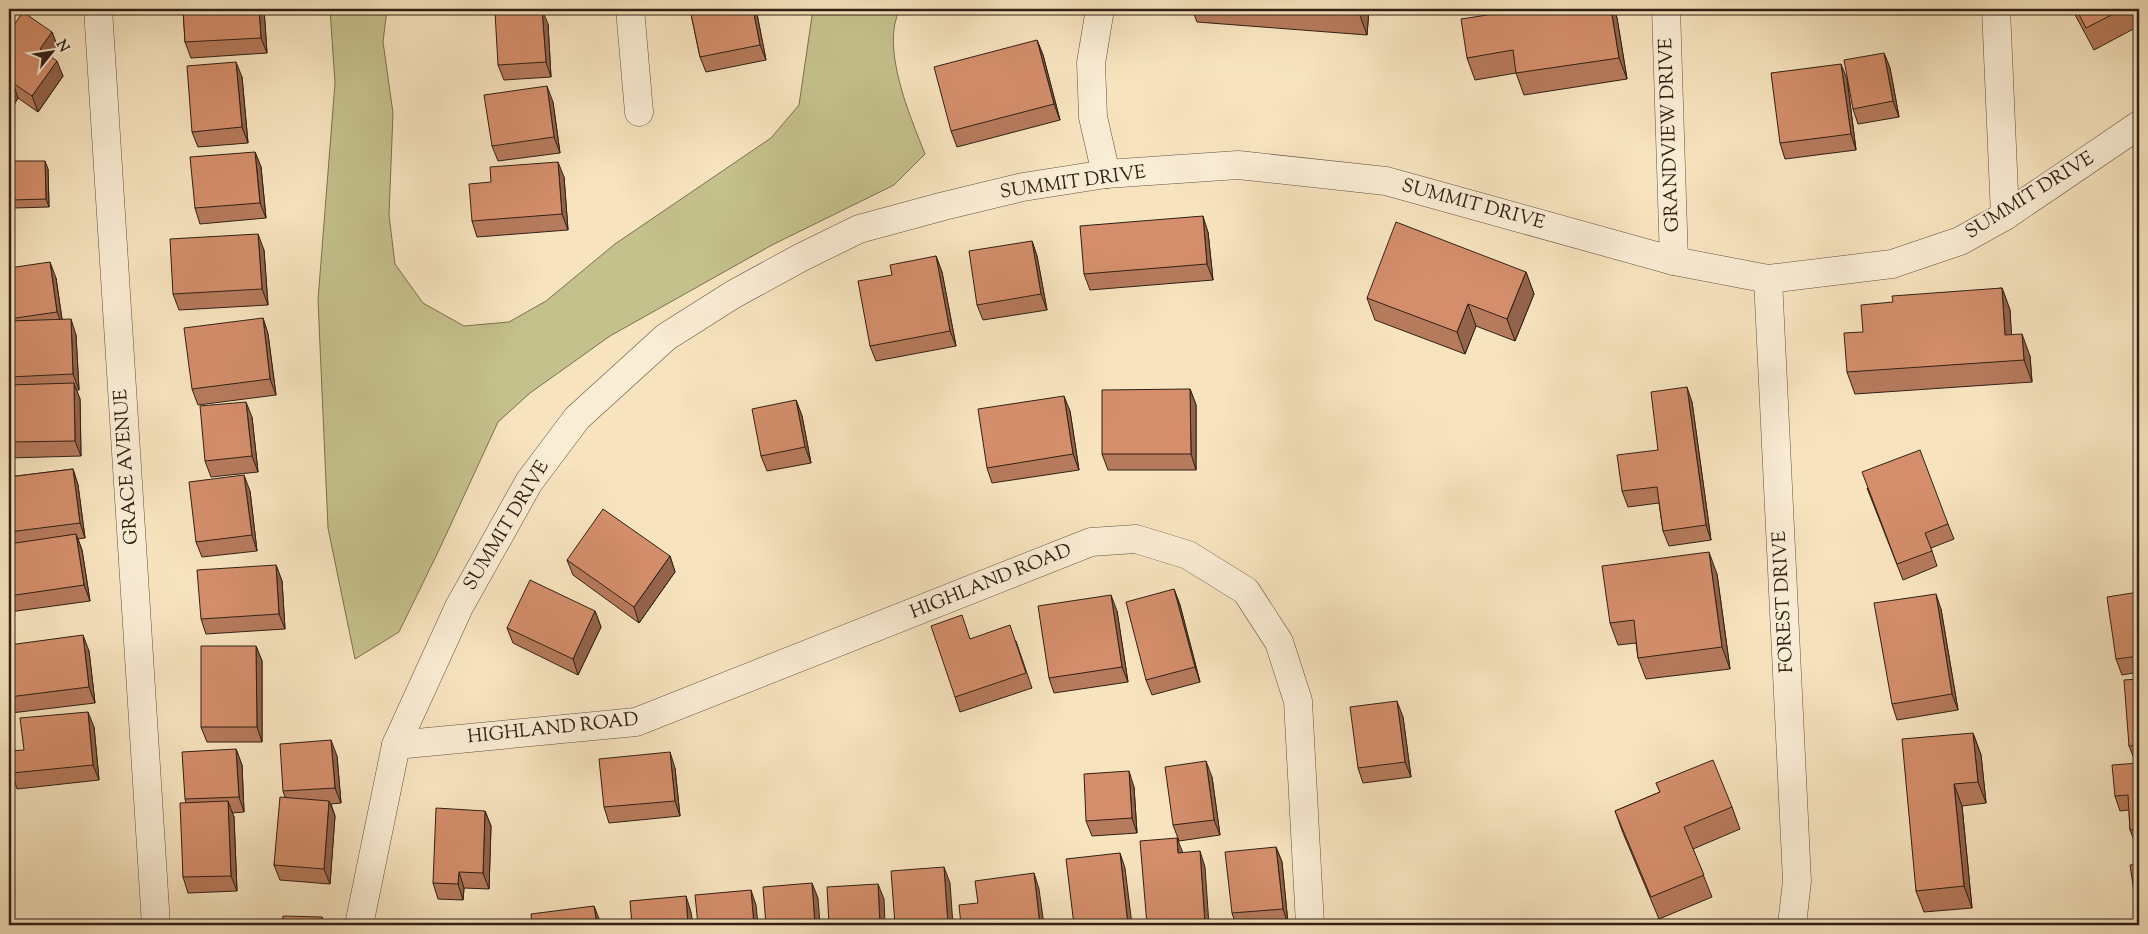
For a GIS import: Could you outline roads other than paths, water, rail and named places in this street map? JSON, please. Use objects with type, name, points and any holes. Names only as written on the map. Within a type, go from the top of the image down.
[{"type":"street","name":"GRACE AVENUE","points":[[98,9],[156,925]]},
{"type":"street","points":[[630,9],[639,112]]},
{"type":"street","points":[[1100,9],[1091,63],[1094,117],[1106,174]]},
{"type":"street","name":"GRANDVIEW DRIVE","points":[[1666,9],[1674,261]]},
{"type":"street","points":[[1996,9],[2005,216]]},
{"type":"street","name":"SUMMIT DRIVE","points":[[359,925],[396,745],[459,607],[529,482],[577,418],[666,337],[734,294],[800,258],[860,229],[1023,187],[1106,174],[1238,165],[1386,181],[1674,261],[1768,279],[1892,264],[1960,241],[2005,216],[2139,125]]},
{"type":"street","name":"FOREST DRIVE","points":[[1768,279],[1797,881],[1792,925]]},
{"type":"street","name":"HIGHLAND ROAD","points":[[396,745],[636,722],[1091,542],[1136,539],[1188,555],[1246,591],[1280,642],[1298,701],[1310,925]]}]
